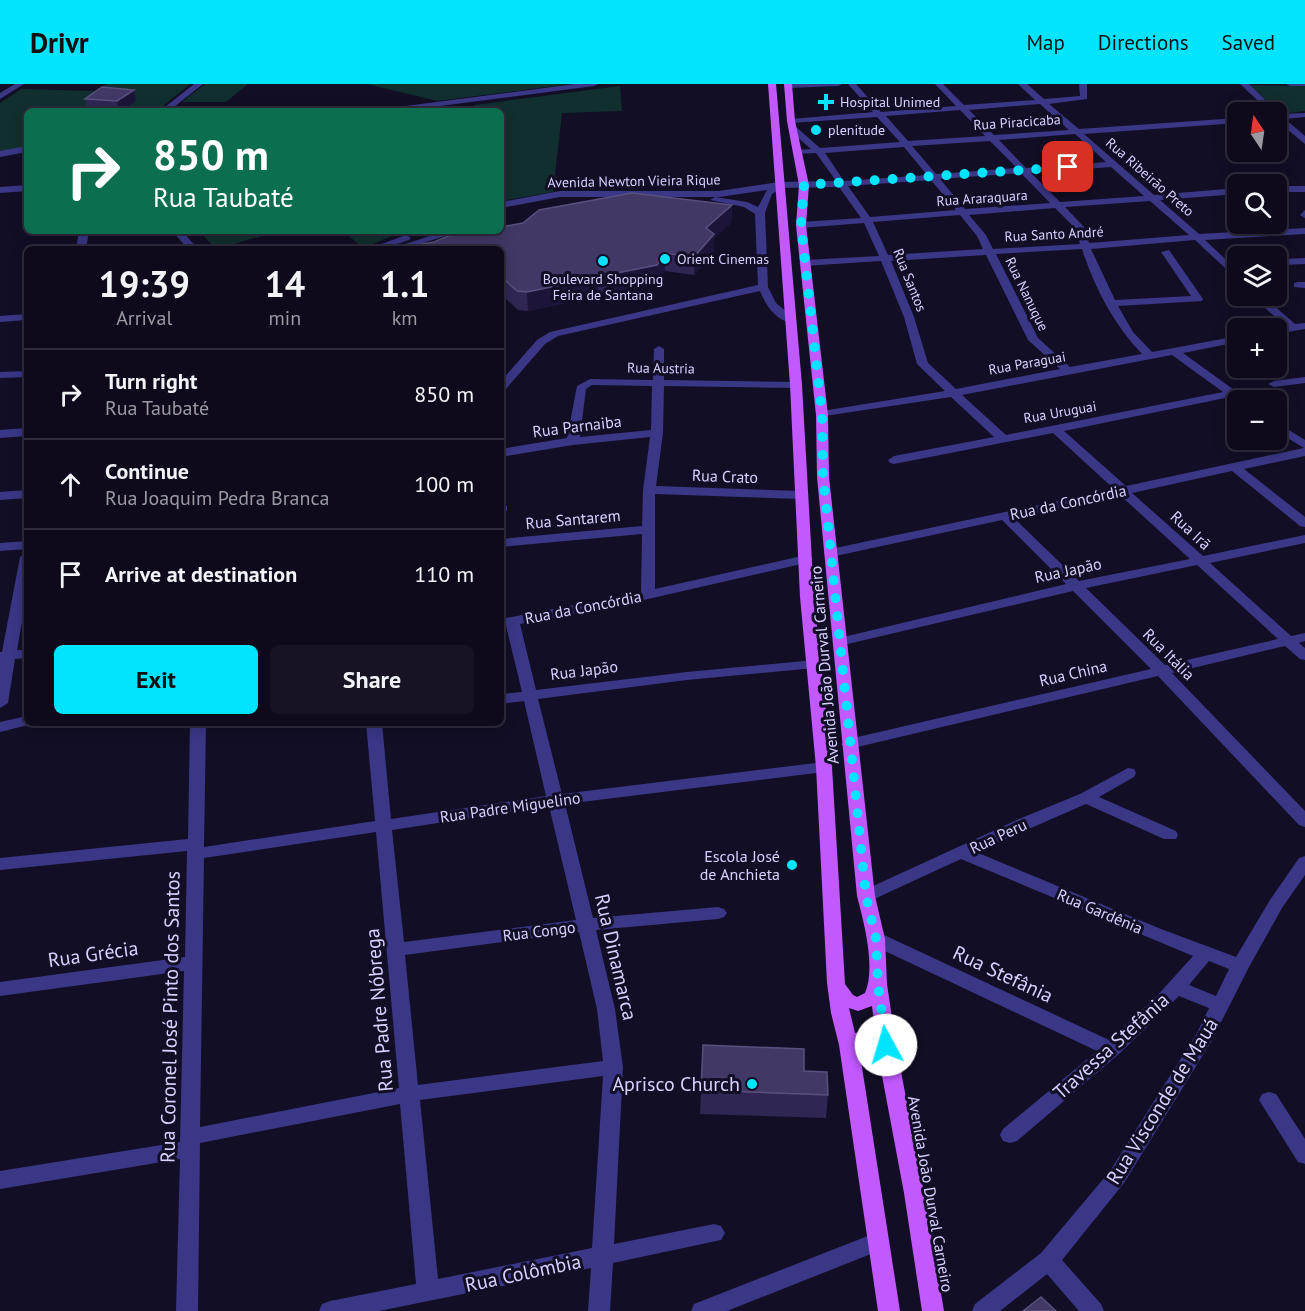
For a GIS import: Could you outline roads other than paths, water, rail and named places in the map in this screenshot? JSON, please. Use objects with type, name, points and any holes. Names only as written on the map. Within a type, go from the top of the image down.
[{"type":"main road","name":"Avenida João Durval Carneiro","points":[[772,84],[796,385],[809,616],[824,767],[836,983],[840,1013],[849,1045],[889,1311]]},
{"type":"main road","name":"Avenida João Durval Carneiro","points":[[788,85],[792,124],[804,185],[801,225],[804,263],[822,415],[823,477],[866,896],[876,939],[878,984],[886,1045],[914,1193],[933,1311]]},
{"type":"main road","points":[[836,983],[846,1000],[858,1004],[872,998],[878,984]]},
{"type":"main road","points":[[849,1045],[857,1039],[870,1037],[886,1045]]},
{"type":"street","points":[[0,98],[21,84]]},
{"type":"street","points":[[168,108],[199,84]]},
{"type":"street","points":[[406,108],[594,84]]},
{"type":"street","points":[[788,85],[838,84]]},
{"type":"street","name":"Rua Nanuque","points":[[852,84],[963,213],[990,252],[1033,340],[1068,371]]},
{"type":"street","points":[[939,84],[1079,227],[1092,265],[1111,303],[1129,334],[1149,355]]},
{"type":"street","name":"Rua Ribeirão Preto","points":[[1022,84],[1198,238],[1227,266]]},
{"type":"street","points":[[792,124],[879,114],[1082,98],[1083,84]]},
{"type":"street","points":[[1244,84],[1263,102]]},
{"type":"street","points":[[1290,84],[1304,85]]},
{"type":"street","points":[[1287,115],[1305,115]]},
{"type":"street","name":"Rua Piracicaba","points":[[799,152],[1227,121]]},
{"type":"street","name":"Rua Santos","points":[[792,124],[819,151],[867,220],[909,317],[923,364],[1002,438]]},
{"type":"street","points":[[1287,124],[1305,141]]},
{"type":"street","points":[[0,154],[24,150]]},
{"type":"street","name":"Avenida Newton Vieira Rique","points":[[504,204],[560,194],[702,194],[779,185],[841,184],[1112,164]]},
{"type":"street","points":[[779,185],[768,193],[760,213],[763,287],[771,305],[790,320]]},
{"type":"street","points":[[0,190],[24,188]]},
{"type":"street","points":[[1301,189],[1305,197]]},
{"type":"street","points":[[740,191],[750,197],[741,204]]},
{"type":"street","name":"Rua Araraquara","points":[[801,225],[1227,192]]},
{"type":"street","name":"Avenida Newton Vieira Rique","points":[[504,215],[535,205],[592,198],[700,198],[741,204],[760,213]]},
{"type":"street","name":"Rua Santo André","points":[[804,263],[1305,231]]},
{"type":"street","points":[[180,234],[190,246]]},
{"type":"street","points":[[382,246],[416,234]]},
{"type":"street","points":[[405,246],[445,234]]},
{"type":"street","points":[[1111,303],[1198,299],[1166,252]]},
{"type":"street","points":[[1287,262],[1305,261]]},
{"type":"street","points":[[504,385],[541,342],[554,334],[763,287]]},
{"type":"street","points":[[1271,306],[1299,327]]},
{"type":"street","points":[[0,320],[24,318]]},
{"type":"street","name":"Rua Paraguai","points":[[822,415],[1227,341]]},
{"type":"street","points":[[648,595],[649,490],[657,433],[659,349]]},
{"type":"street","points":[[1174,351],[1227,390]]},
{"type":"street","points":[[0,375],[24,374]]},
{"type":"street","name":"Rua Austria","points":[[573,441],[581,388],[585,383],[596,381],[796,385]]},
{"type":"street","points":[[1274,384],[1305,381]]},
{"type":"street","name":"Rua Uruguai","points":[[894,460],[1054,428],[1227,399]]},
{"type":"street","name":"Rua Irã","points":[[1054,428],[1305,656]]},
{"type":"street","points":[[0,434],[24,432]]},
{"type":"street","name":"Rua Parnaiba","points":[[504,452],[573,441],[657,433]]},
{"type":"street","points":[[1287,433],[1305,445]]},
{"type":"street","name":"Rua da Concórdia","points":[[831,553],[1305,452]]},
{"type":"street","points":[[1234,467],[1305,523]]},
{"type":"street","name":"Rua Crato","points":[[649,490],[801,495]]},
{"type":"street","points":[[0,496],[24,494]]},
{"type":"street","name":"Rua Itália","points":[[1005,516],[1161,670],[1305,820]]},
{"type":"street","name":"Rua Santarem","points":[[504,543],[649,529]]},
{"type":"street","name":"Rua Japão","points":[[839,642],[1076,586],[1305,539]]},
{"type":"street","points":[[0,547],[24,545]]},
{"type":"street","name":"Rua da Concórdia","points":[[507,622],[648,595],[806,559]]},
{"type":"street","points":[[0,703],[5,656],[24,571]]},
{"type":"street","name":"Rua Dinamarca","points":[[507,622],[531,695],[606,1009],[613,1067],[598,1311]]},
{"type":"street","name":"Rua China","points":[[849,744],[1305,637]]},
{"type":"street","points":[[5,656],[24,654]]},
{"type":"street","name":"Rua Japão","points":[[504,699],[687,676],[815,664]]},
{"type":"street","points":[[0,727],[24,723]]},
{"type":"street","name":"Rua Coronel José Pinto dos Santos","points":[[187,1311],[198,726]]},
{"type":"street","name":"Rua Padre Nóbrega","points":[[374,726],[428,1292]]},
{"type":"street","name":"Rua Padre Miguelino","points":[[0,864],[195,849],[385,826],[555,800],[824,767]]},
{"type":"street","name":"Rua Peru","points":[[866,896],[1086,798],[1128,773]]},
{"type":"street","points":[[1086,798],[1170,835]]},
{"type":"street","name":"Rua Gardênia","points":[[962,853],[1155,934],[1239,966]]},
{"type":"street","name":"Rua Visconde de Mauá","points":[[982,1311],[1049,1260],[1117,1177],[1204,1037],[1239,966],[1276,904],[1305,862]]},
{"type":"street","name":"Rua Congo","points":[[397,949],[586,925],[718,913]]},
{"type":"street","name":"Rua Stefânia","points":[[876,939],[1111,1049]]},
{"type":"street","name":"Travessa Stefânia","points":[[1010,1135],[1111,1049],[1176,987],[1206,953]]},
{"type":"street","name":"Rua Grécia","points":[[0,989],[192,963]]},
{"type":"street","points":[[1176,987],[1220,1005]]},
{"type":"street","points":[[0,1180],[190,1143],[409,1094],[613,1067]]},
{"type":"street","points":[[1269,1100],[1300,1136],[1305,1156]]},
{"type":"street","name":"Rua Colômbia","points":[[330,1311],[714,1233]]},
{"type":"street","points":[[702,1311],[878,1241]]},
{"type":"street","points":[[1049,1260],[1093,1311]]},
{"type":"place","name":"Hospital Unimed","points":[[826,102]]},
{"type":"place","name":"plenitude","points":[[816,130]]},
{"type":"place","name":"Orient Cinemas","points":[[665,259]]},
{"type":"place","name":"Boulevard Shopping Feira de Santana","points":[[603,261]]},
{"type":"place","name":"Escola José de Anchieta","points":[[792,865]]},
{"type":"place","name":"Aprisco Church","points":[[752,1084]]}]
